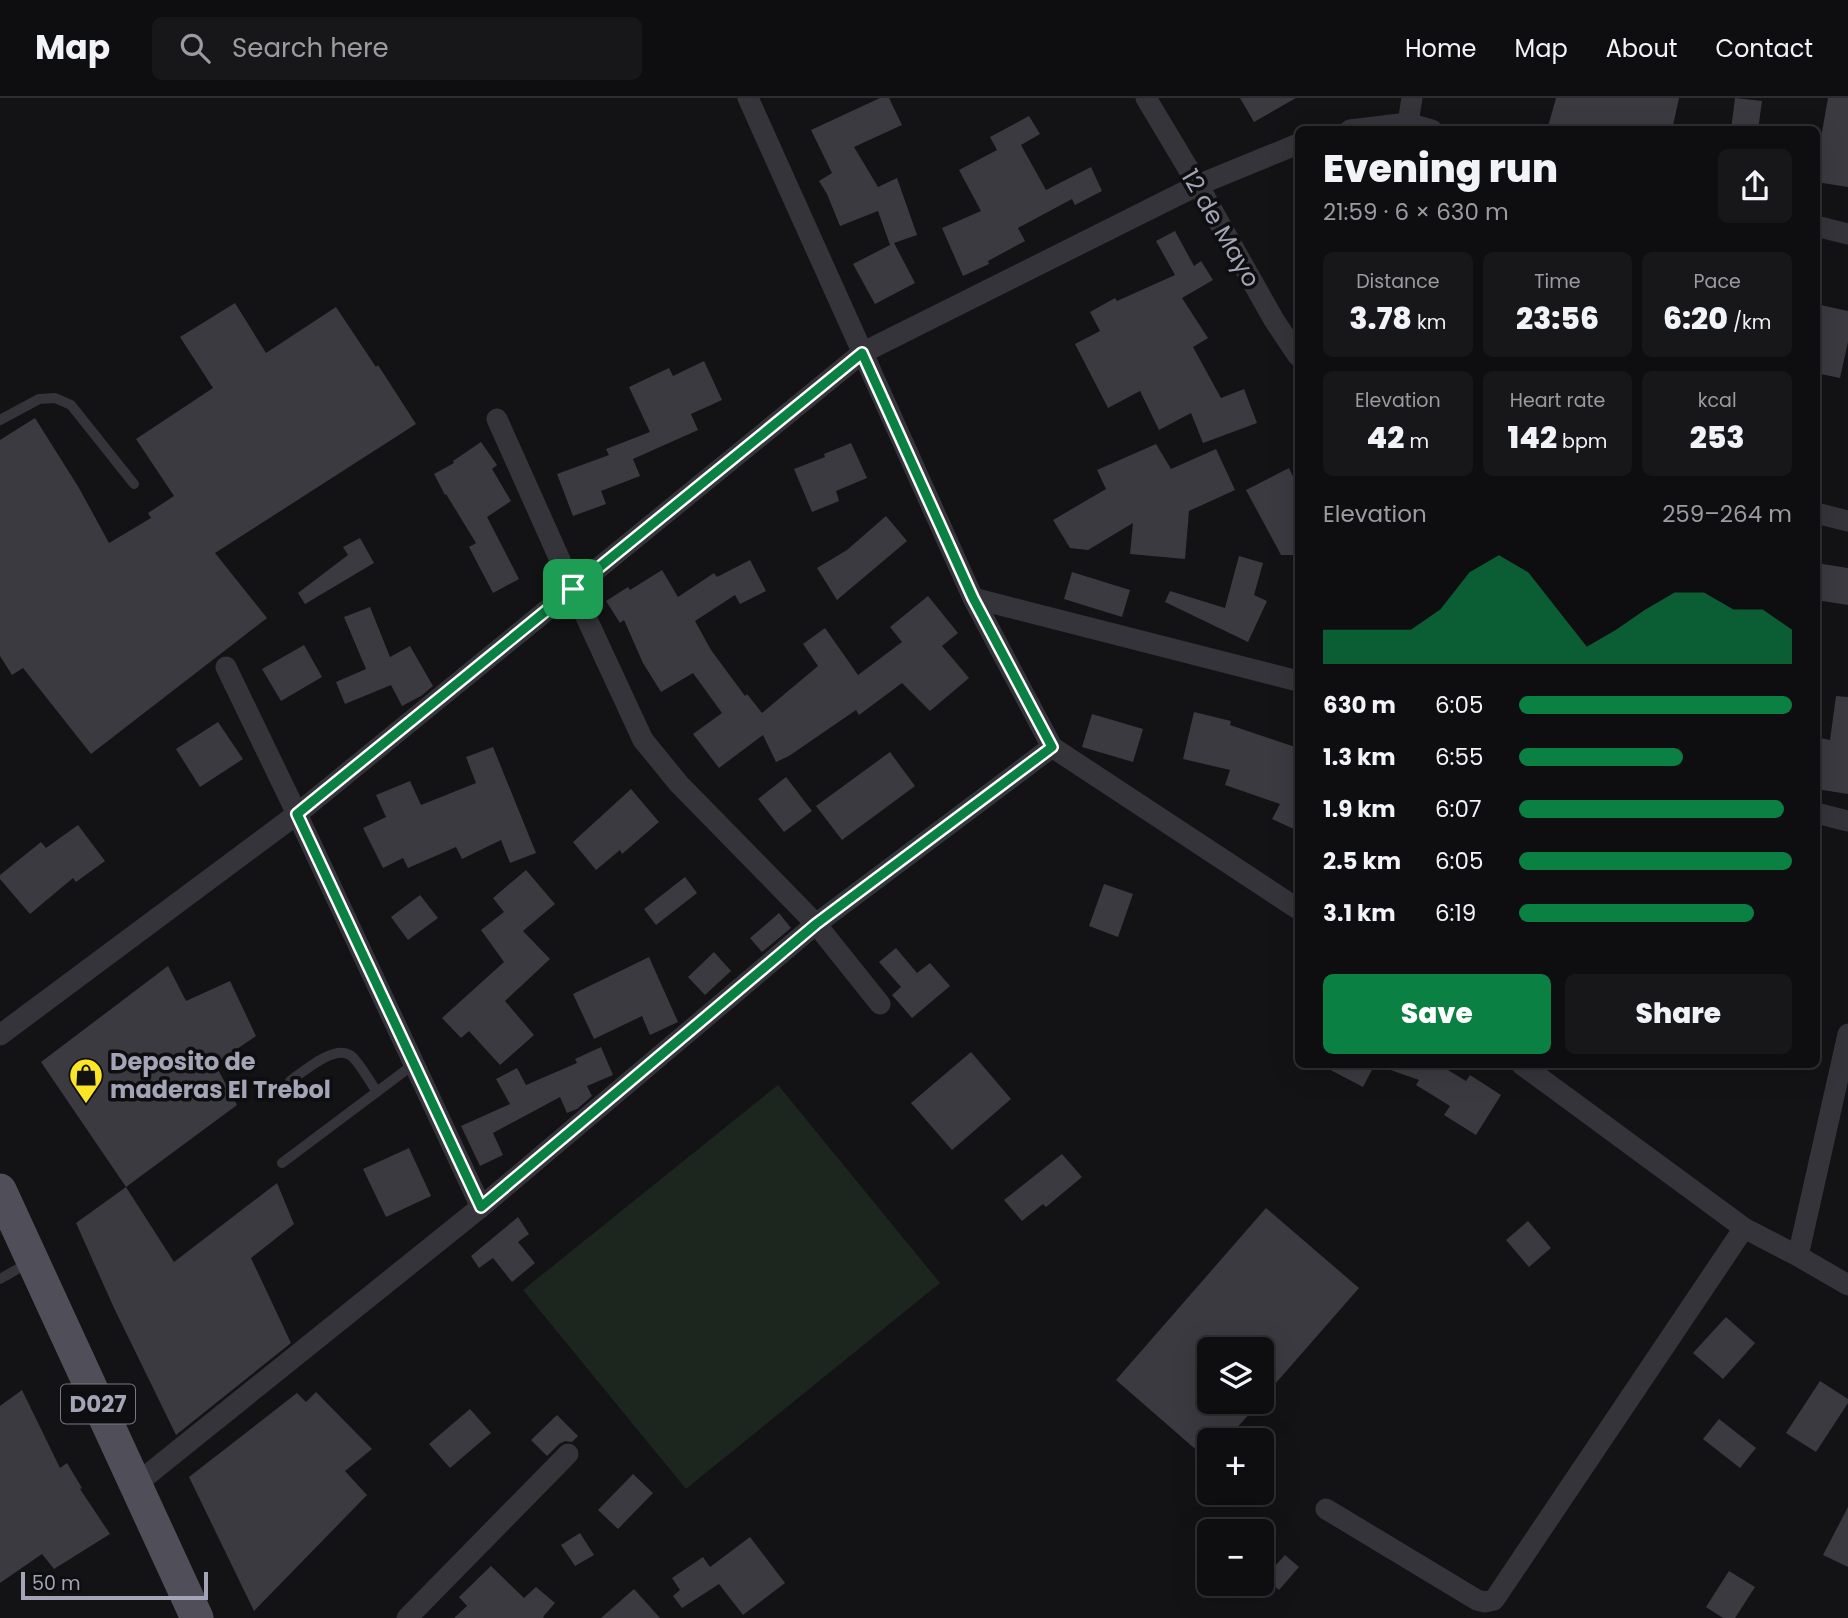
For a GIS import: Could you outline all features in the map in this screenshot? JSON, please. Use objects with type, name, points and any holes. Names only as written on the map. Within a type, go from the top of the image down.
[{"type":"main road","name":"D027","points":[[0,1190],[197,1618]]},
{"type":"street","points":[[748,98],[973,598],[1052,747],[1295,907]]},
{"type":"street","name":"12 de Mayo","points":[[1146,98],[1273,320],[1295,352]]},
{"type":"street","points":[[1408,123],[1412,98]]},
{"type":"street","points":[[1383,126],[1408,123],[1418,126]]},
{"type":"street","points":[[0,1035],[297,814],[862,353],[1198,185],[1295,145]]},
{"type":"street","points":[[1820,227],[1848,234]]},
{"type":"street","points":[[497,419],[643,740],[679,784],[816,924],[880,1004]]},
{"type":"street","points":[[1820,514],[1848,521]]},
{"type":"street","points":[[973,598],[1295,680]]},
{"type":"street","points":[[226,667],[481,1207]]},
{"type":"street","points":[[135,1485],[481,1207],[816,924],[1052,747]]},
{"type":"street","points":[[1820,814],[1848,821]]},
{"type":"street","points":[[1798,1256],[1848,1034]]},
{"type":"street","points":[[1526,1068],[1744,1228],[1848,1285]]},
{"type":"street","points":[[1326,1509],[1477,1600],[1494,1600],[1744,1228]]},
{"type":"street","points":[[407,1618],[568,1454]]},
{"type":"lane","points":[[0,420],[39,398],[55,398],[71,405],[134,485]]},
{"type":"lane","points":[[290,1081],[329,1055],[342,1052],[351,1056],[377,1092]]},
{"type":"lane","points":[[282,1163],[414,1064]]},
{"type":"lane","points":[[0,1279],[32,1261]]},
{"type":"shaded area","points":[[778,1085],[940,1283],[686,1489],[523,1290]]},
{"type":"building","points":[[880,98],[889,98],[902,125],[854,147],[878,187],[897,178],[917,235],[894,243],[915,283],[875,304],[853,264],[890,245],[878,211],[840,226],[819,181],[832,173],[811,130]]},
{"type":"building","points":[[1240,98],[1296,98],[1254,122]]},
{"type":"building","points":[[1556,98],[1679,98],[1673,126],[1548,126]]},
{"type":"building","points":[[1735,98],[1762,101],[1759,126],[1732,126]]},
{"type":"building","points":[[1828,98],[1848,98],[1848,187],[1820,183],[1820,143]]},
{"type":"building","points":[[1029,116],[1040,134],[1021,145],[1046,190],[1091,167],[1102,191],[1075,205],[1072,199],[1018,228],[1025,241],[988,261],[989,264],[963,276],[942,228],[981,211],[959,170],[997,150],[990,137]]},
{"type":"building","points":[[1175,231],[1194,266],[1201,261],[1213,280],[1182,298],[1208,338],[1193,347],[1221,398],[1244,389],[1257,423],[1203,443],[1191,413],[1159,430],[1140,391],[1108,408],[1075,344],[1100,331],[1090,312],[1115,298],[1117,301],[1175,275],[1156,241]]},
{"type":"building","points":[[235,303],[266,353],[336,307],[416,424],[215,553],[267,618],[91,754],[23,668],[12,675],[0,656],[0,440],[35,418],[79,488],[109,543],[151,518],[148,513],[174,496],[136,439],[213,388],[180,337]]},
{"type":"building","points":[[1820,305],[1848,311],[1848,342],[1840,378],[1820,374]]},
{"type":"building","points":[[704,361],[722,400],[691,414],[698,430],[633,459],[640,476],[601,491],[606,504],[573,516],[557,474],[609,455],[606,449],[650,432],[629,387],[669,368],[673,376]]},
{"type":"building","points":[[481,442],[497,465],[492,469],[511,501],[487,517],[519,579],[493,593],[469,547],[476,543],[434,474],[454,463],[453,461]]},
{"type":"building","points":[[851,443],[867,478],[836,491],[839,501],[812,512],[794,469]]},
{"type":"building","points":[[1156,444],[1171,469],[1216,449],[1235,490],[1189,511],[1185,559],[1130,554],[1133,523],[1088,550],[1070,548],[1053,520],[1106,489],[1097,470]]},
{"type":"building","points":[[1289,468],[1295,481],[1295,555],[1281,555],[1246,490]]},
{"type":"building","points":[[886,516],[907,541],[837,600],[817,568],[847,550]]},
{"type":"building","points":[[360,538],[374,563],[305,604],[298,593],[348,555],[343,547]]},
{"type":"building","points":[[1239,556],[1263,563],[1254,595],[1267,601],[1248,642],[1165,602],[1170,591],[1225,608]]},
{"type":"building","points":[[750,560],[766,591],[740,604],[735,595],[695,621],[711,650],[745,696],[747,694],[762,713],[818,666],[803,644],[825,628],[858,675],[902,642],[890,627],[928,596],[958,633],[942,646],[969,678],[930,711],[902,683],[859,715],[856,710],[789,756],[776,762],[763,735],[719,768],[693,734],[722,713],[693,673],[661,692],[643,663],[624,620],[620,623],[606,601],[662,570],[678,597],[714,573],[717,577]]},
{"type":"building","points":[[1820,564],[1848,568],[1848,605],[1820,601]]},
{"type":"building","points":[[1072,572],[1130,590],[1122,617],[1064,599]]},
{"type":"building","points":[[370,607],[390,657],[410,646],[433,686],[402,706],[391,685],[345,704],[336,682],[366,669],[344,617]]},
{"type":"building","points":[[304,645],[322,677],[281,701],[262,669]]},
{"type":"building","points":[[1836,696],[1848,697],[1848,794],[1820,790],[1820,738],[1830,740]]},
{"type":"building","points":[[1194,712],[1231,721],[1230,725],[1295,747],[1295,830],[1272,819],[1280,804],[1225,785],[1230,770],[1183,759]]},
{"type":"building","points":[[1092,714],[1143,729],[1133,762],[1082,747]]},
{"type":"building","points":[[218,722],[243,759],[200,787],[176,749]]},
{"type":"building","points":[[493,747],[536,853],[510,863],[501,840],[462,859],[456,847],[408,868],[403,858],[383,868],[363,828],[386,817],[376,795],[410,781],[421,805],[476,783],[466,757]]},
{"type":"building","points":[[890,752],[915,786],[842,840],[816,806]]},
{"type":"building","points":[[786,777],[812,811],[784,832],[758,799]]},
{"type":"building","points":[[631,789],[659,822],[622,854],[620,850],[596,870],[573,842]]},
{"type":"building","points":[[78,825],[105,861],[76,882],[73,878],[30,914],[0,879],[0,875],[41,842],[46,848]]},
{"type":"building","points":[[526,870],[555,904],[523,931],[550,959],[505,1001],[534,1035],[500,1065],[469,1031],[461,1038],[442,1018],[504,962],[481,930],[504,912],[493,898]]},
{"type":"building","points":[[685,877],[697,893],[656,925],[644,909]]},
{"type":"building","points":[[1104,884],[1133,894],[1118,937],[1089,926]]},
{"type":"building","points":[[420,895],[438,918],[408,940],[391,917]]},
{"type":"building","points":[[779,913],[791,928],[762,952],[750,938]]},
{"type":"building","points":[[896,948],[917,973],[930,963],[950,986],[912,1018],[892,995],[901,987],[879,962]]},
{"type":"building","points":[[714,952],[731,971],[705,995],[688,977]]},
{"type":"building","points":[[649,957],[678,1022],[650,1035],[642,1016],[594,1039],[573,994]]},
{"type":"building","points":[[168,966],[186,1001],[230,981],[256,1036],[215,1064],[237,1105],[126,1187],[41,1062]]},
{"type":"building","points":[[601,1047],[613,1075],[587,1086],[592,1096],[577,1109],[567,1113],[560,1097],[493,1133],[503,1155],[480,1166],[461,1126],[510,1104],[496,1079],[517,1068],[526,1085],[577,1063],[575,1059]]},
{"type":"building","points":[[971,1052],[1011,1099],[952,1150],[911,1103]]},
{"type":"building","points":[[1327,1068],[1373,1068],[1363,1087]]},
{"type":"building","points":[[1385,1068],[1445,1068],[1466,1081],[1470,1075],[1501,1095],[1476,1135],[1444,1115],[1450,1106],[1416,1085],[1419,1080]]},
{"type":"building","points":[[409,1148],[431,1196],[386,1217],[363,1169]]},
{"type":"building","points":[[1062,1154],[1082,1177],[1046,1207],[1043,1204],[1022,1221],[1004,1200]]},
{"type":"building","points":[[277,1183],[294,1224],[251,1258],[291,1343],[176,1435],[76,1223],[126,1187],[174,1262]]},
{"type":"building","points":[[1266,1208],[1359,1288],[1274,1385],[1274,1337],[1197,1337],[1197,1414],[1249,1414],[1237,1428],[1197,1428],[1197,1451],[1116,1380]]},
{"type":"building","points":[[518,1217],[529,1234],[518,1242],[535,1263],[512,1282],[493,1258],[479,1268],[471,1256]]},
{"type":"building","points":[[1528,1221],[1551,1248],[1529,1267],[1506,1240]]},
{"type":"building","points":[[1726,1317],[1755,1343],[1723,1379],[1693,1353]]},
{"type":"building","points":[[1820,1381],[1848,1399],[1848,1403],[1816,1452],[1786,1433]]},
{"type":"building","points":[[22,1390],[60,1468],[67,1463],[82,1488],[80,1489],[110,1534],[54,1569],[42,1554],[0,1583],[0,1406]]},
{"type":"building","points":[[316,1392],[372,1449],[345,1471],[367,1495],[254,1611],[189,1477],[297,1393],[306,1402]]},
{"type":"building","points":[[470,1409],[491,1433],[450,1468],[429,1444]]},
{"type":"building","points":[[557,1415],[578,1436],[572,1442],[559,1444],[547,1456],[531,1440]]},
{"type":"building","points":[[1719,1419],[1756,1448],[1740,1468],[1703,1439]]},
{"type":"building","points":[[633,1474],[653,1493],[618,1529],[598,1510]]},
{"type":"building","points":[[1848,1507],[1848,1567],[1823,1555]]},
{"type":"building","points":[[580,1533],[594,1555],[575,1566],[561,1545]]},
{"type":"building","points":[[750,1537],[785,1583],[743,1615],[719,1584],[682,1608],[673,1596],[680,1590],[672,1578],[703,1557],[710,1567]]},
{"type":"building","points":[[1285,1555],[1299,1567],[1279,1590],[1274,1585],[1274,1567]]},
{"type":"building","points":[[491,1566],[524,1598],[536,1587],[555,1603],[544,1618],[454,1618],[467,1606],[459,1597]]},
{"type":"building","points":[[1729,1571],[1755,1587],[1735,1618],[1723,1618],[1706,1607]]},
{"type":"building","points":[[634,1589],[660,1618],[601,1618]]},
{"type":"place","name":"Deposito de maderas El Trebol","points":[[86,1105]]},
{"type":"route","points":[[862,353],[973,598],[1052,747],[816,924],[481,1207],[297,814],[573,589],[862,353]]}]
